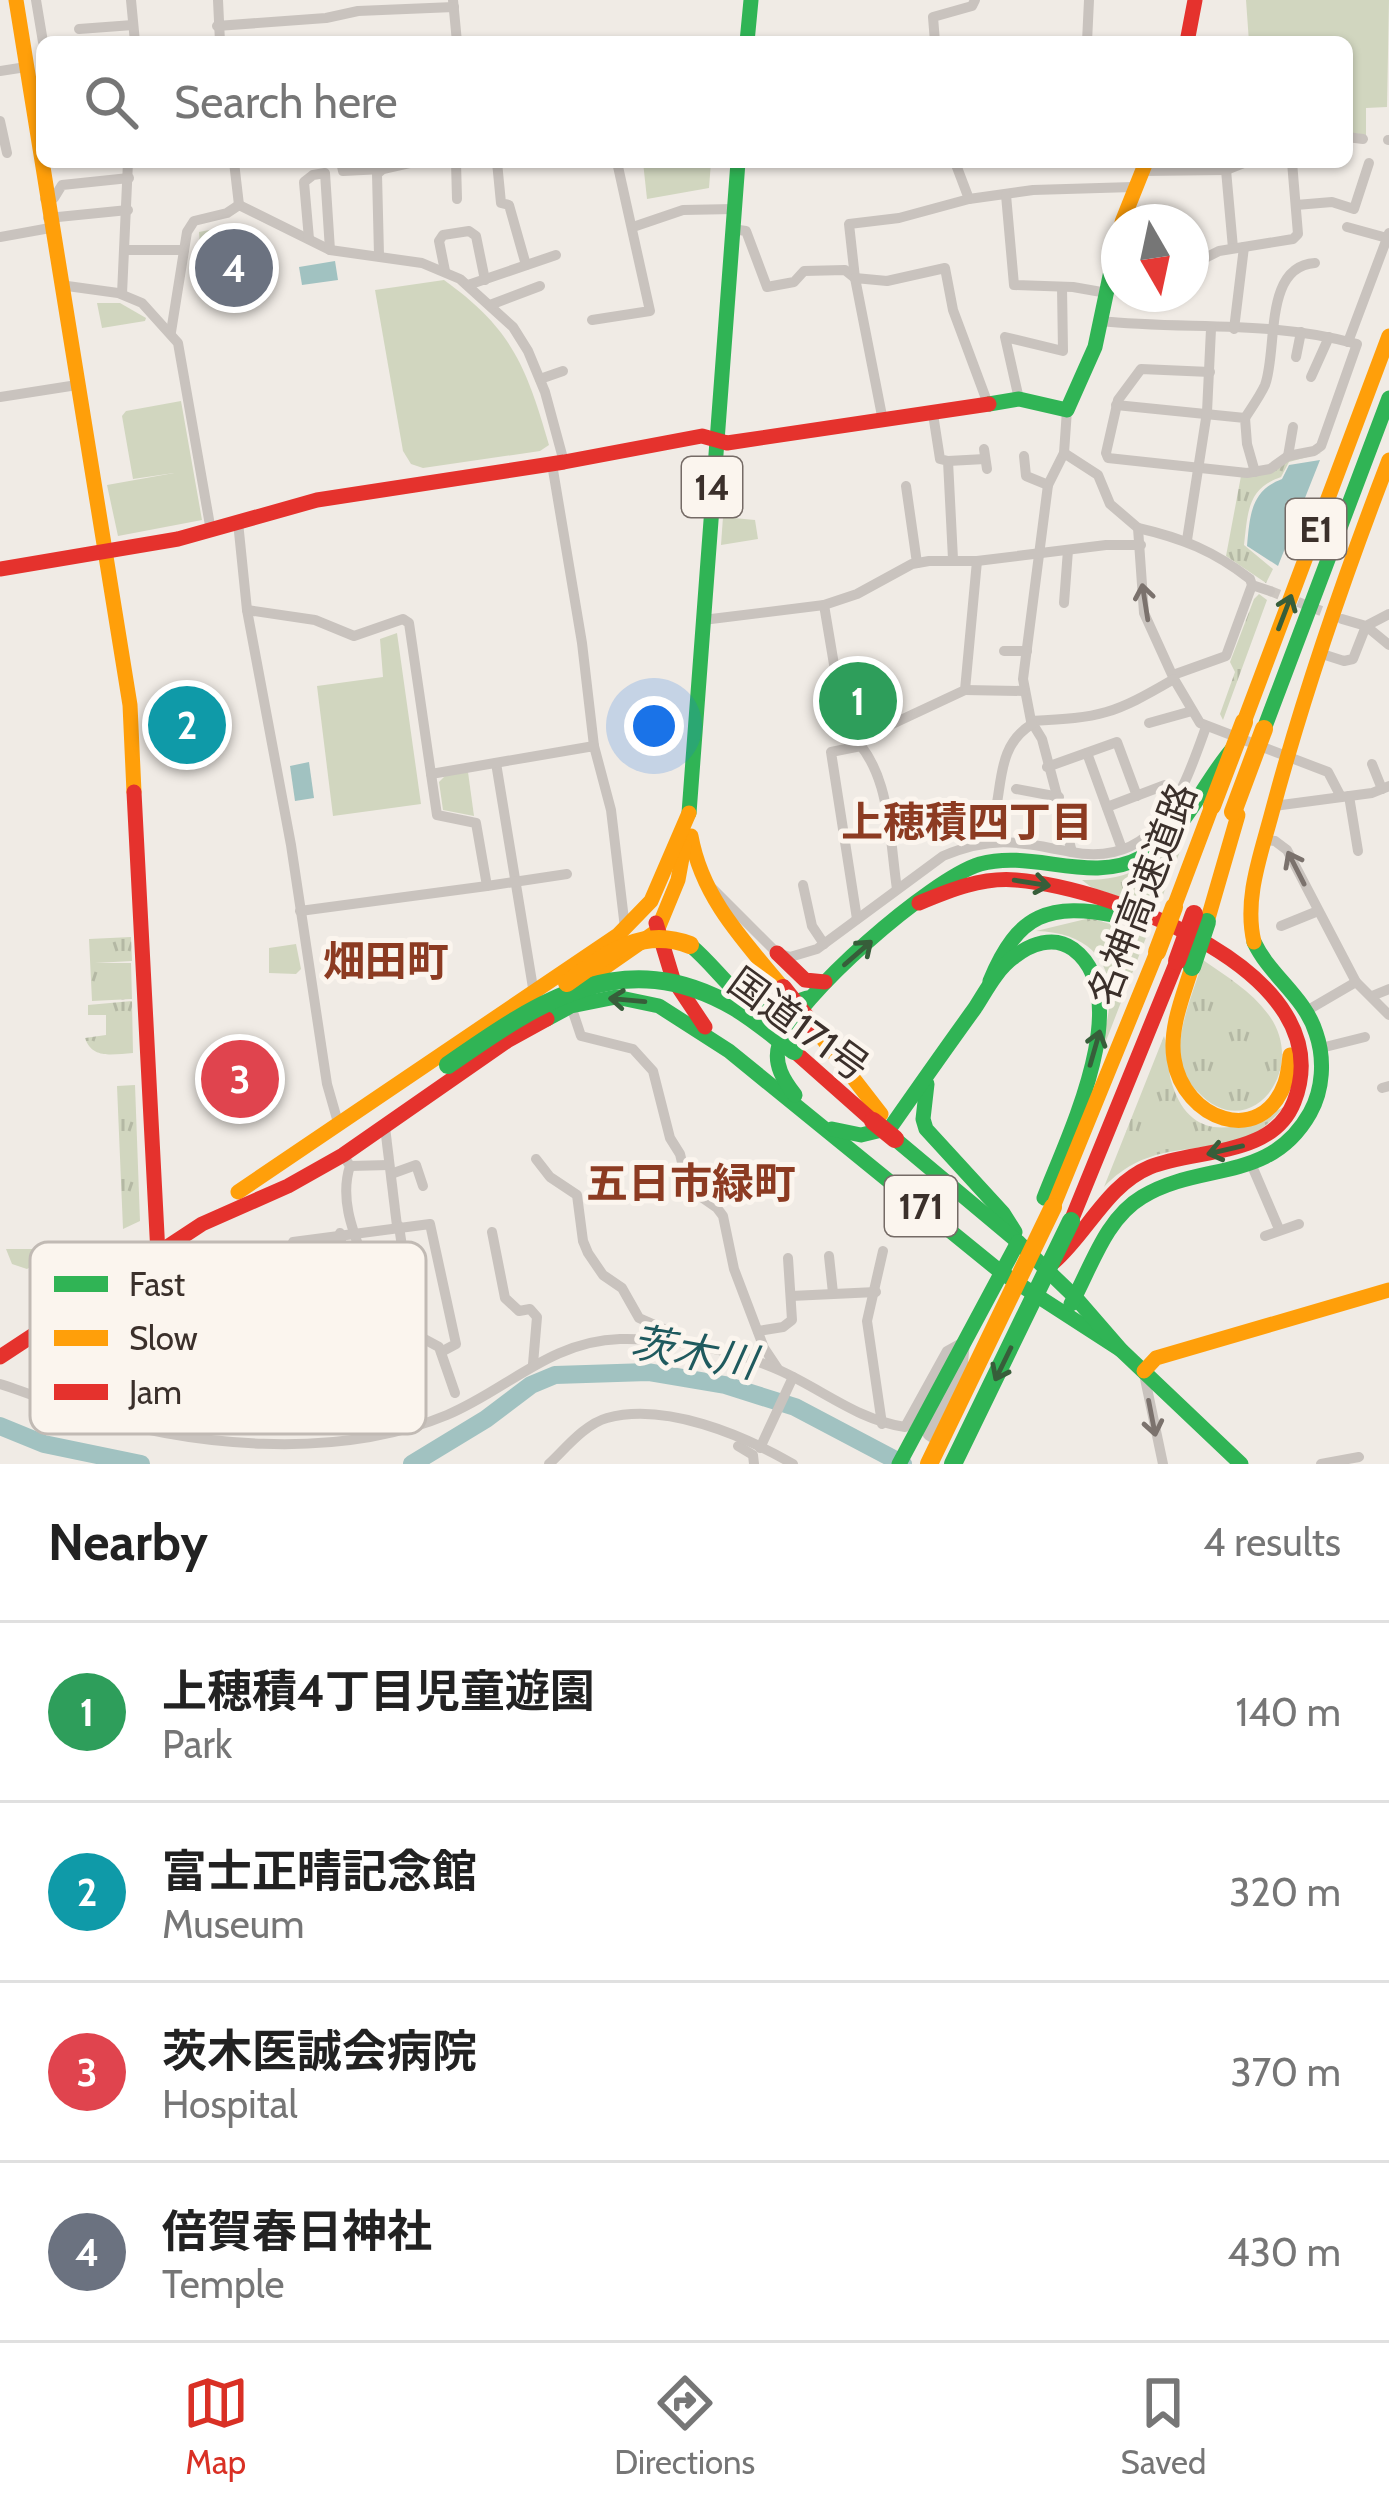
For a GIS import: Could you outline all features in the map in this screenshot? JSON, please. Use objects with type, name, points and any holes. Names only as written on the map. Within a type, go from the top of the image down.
[{"type":"main road","points":[[16,0],[36,134]]},
{"type":"main road","points":[[748,36],[751,0]]},
{"type":"main road","points":[[1188,36],[1196,0]]},
{"type":"main road","points":[[41,168],[131,728],[157,1242]]},
{"type":"main road","name":"14","points":[[689,812],[737,168]]},
{"type":"main road","points":[[1129,204],[1140,174]]},
{"type":"main road","points":[[0,569],[211,531],[317,500],[702,436],[727,442],[1019,399],[1040,400],[1066,410],[1086,370],[1103,312]]},
{"type":"main road","name":"名神高速道路","points":[[928,1464],[1003,1317],[1156,952],[1205,804],[1235,746],[1389,337]]},
{"type":"main road","name":"名神高速道路","points":[[953,1464],[1054,1262],[1077,1226],[1185,964],[1263,732],[1389,398]]},
{"type":"main road","points":[[1064,1317],[1111,1230],[1139,1199],[1162,1186],[1252,1166],[1288,1145],[1306,1124],[1318,1098],[1321,1048],[1308,1010],[1261,959],[1254,945],[1250,912],[1287,754],[1389,460]]},
{"type":"main road","points":[[238,1192],[630,942],[663,936],[690,945],[752,1004],[769,1010],[786,1008],[818,988],[952,876],[982,863],[1020,860],[1094,871],[1127,864],[1174,834],[1205,804]]},
{"type":"main road","points":[[689,812],[699,873],[709,894],[812,1025],[877,1118]]},
{"type":"main road","points":[[536,998],[625,929],[651,901],[689,812]]},
{"type":"main road","points":[[507,1041],[657,931],[678,880],[689,812]]},
{"type":"main road","points":[[919,903],[996,880],[1040,883],[1112,902],[1161,922],[1244,968],[1271,990],[1294,1025],[1301,1057],[1300,1087],[1280,1123],[1239,1148],[1162,1162],[1133,1175],[1077,1226]]},
{"type":"main road","points":[[651,901],[682,1000],[729,1051]]},
{"type":"main road","points":[[818,988],[779,1041],[778,1069],[815,1119],[847,1135],[876,1135],[902,1117],[990,981],[1012,934],[1037,918],[1067,909],[1120,916],[1206,955],[1263,997],[1288,1040],[1290,1072],[1286,1087],[1257,1116],[1228,1121],[1214,1118],[1201,1112],[1182,1091],[1173,1048],[1185,964]]},
{"type":"main road","points":[[990,981],[1029,945],[1052,942],[1089,962],[1102,991],[1101,1027],[1048,1202]]},
{"type":"main road","points":[[778,953],[818,988]]},
{"type":"main road","name":"国道171号","points":[[176,1242],[238,1192],[324,1148],[448,1065],[536,998],[595,980],[646,977],[678,983],[728,1004],[877,1118],[1076,1297],[1121,1350],[1241,1464]]},
{"type":"main road","name":"国道171号","points":[[202,1224],[346,1160],[385,1126],[507,1041],[572,1006],[637,998],[659,1006],[729,1051],[1002,1273],[1121,1350]]},
{"type":"main road","points":[[899,1464],[1018,1242],[1004,1213],[926,1129],[923,1109],[929,1074]]},
{"type":"main road","points":[[1144,1371],[1156,1358],[1389,1290]]},
{"type":"main road","name":"国道171号","points":[[0,1357],[30,1337]]},
{"type":"street","points":[[36,0],[42,36]]},
{"type":"street","points":[[131,0],[134,36]]},
{"type":"street","points":[[218,0],[219,36]]},
{"type":"street","points":[[935,36],[933,17],[972,6],[975,0]]},
{"type":"street","points":[[1087,36],[1089,0]]},
{"type":"street","points":[[218,26],[454,4],[457,36]]},
{"type":"street","points":[[79,29],[133,25]]},
{"type":"street","points":[[0,71],[26,67]]},
{"type":"street","points":[[0,122],[8,154]]},
{"type":"street","points":[[1353,138],[1363,139]]},
{"type":"street","points":[[1296,205],[1332,202],[1354,209],[1369,163]]},
{"type":"street","points":[[122,294],[128,168]]},
{"type":"street","points":[[235,168],[239,205]]},
{"type":"street","points":[[342,168],[387,168]]},
{"type":"street","points":[[456,168],[457,199]]},
{"type":"street","points":[[498,168],[501,203],[509,205],[526,265]]},
{"type":"street","points":[[592,320],[650,311],[617,168]]},
{"type":"street","points":[[957,168],[969,199]]},
{"type":"street","points":[[883,422],[849,224],[899,218],[969,199],[1140,174],[1231,168]]},
{"type":"street","points":[[1209,258],[1298,234],[1293,168]]},
{"type":"street","points":[[379,255],[377,174],[383,169]]},
{"type":"street","points":[[1226,170],[1239,247],[1234,329]]},
{"type":"street","points":[[309,239],[304,182],[325,173],[330,250]]},
{"type":"street","points":[[48,215],[62,185],[129,178]]},
{"type":"street","points":[[1006,195],[1014,285],[1062,287],[1101,282]]},
{"type":"street","points":[[239,205],[330,250],[379,255],[445,271],[468,285],[513,327],[540,379],[558,463],[594,746],[611,810],[625,929]]},
{"type":"street","points":[[171,332],[187,232],[194,221],[239,205]]},
{"type":"street","points":[[0,237],[48,215],[128,210]]},
{"type":"street","points":[[632,227],[683,210],[733,219],[746,230],[767,287],[794,282],[805,271],[845,270],[855,278],[887,280],[945,268],[953,310],[988,404]]},
{"type":"street","points":[[1347,227],[1388,236],[1348,341]]},
{"type":"street","points":[[445,271],[439,241],[443,235],[469,231],[476,236],[485,280]]},
{"type":"street","points":[[125,250],[184,250]]},
{"type":"street","points":[[468,285],[556,255]]},
{"type":"street","points":[[1255,472],[1246,444],[1246,418],[1265,384],[1276,334],[1276,297],[1297,269],[1315,263]]},
{"type":"street","points":[[60,285],[122,294],[142,303],[178,343],[211,531]]},
{"type":"street","points":[[490,304],[540,286]]},
{"type":"street","points":[[1019,399],[1005,337],[1063,351],[1062,287]]},
{"type":"street","points":[[1100,321],[1273,328],[1357,344],[1321,446],[1314,452],[1288,456],[1270,469],[1255,472],[1108,458],[1117,405],[1126,385],[1145,367],[1210,372]]},
{"type":"street","points":[[1187,540],[1207,412],[1211,329]]},
{"type":"street","points":[[1296,357],[1301,332]]},
{"type":"street","points":[[1311,377],[1329,338]]},
{"type":"street","points":[[540,379],[563,370]]},
{"type":"street","points":[[0,397],[77,385]]},
{"type":"street","points":[[1117,405],[1246,418]]},
{"type":"street","points":[[1066,410],[1064,453],[1048,485],[1024,691],[1032,723],[1042,739],[1072,853]]},
{"type":"street","points":[[933,414],[940,459],[985,459]]},
{"type":"street","points":[[1288,456],[1293,427]]},
{"type":"street","points":[[1064,453],[1098,475],[1110,504],[1138,528],[1187,540],[1227,561],[1252,585],[1270,591]]},
{"type":"street","points":[[1024,456],[1030,481],[1048,485]]},
{"type":"street","points":[[948,461],[953,560]]},
{"type":"street","points":[[906,486],[917,563]]},
{"type":"street","points":[[238,521],[248,610],[331,1104],[339,1126]]},
{"type":"street","points":[[1138,528],[1144,613],[1192,711],[1207,727],[1328,772],[1344,795],[1358,851]]},
{"type":"street","points":[[703,620],[824,605],[917,563],[1142,545]]},
{"type":"street","points":[[1064,603],[1068,550]]},
{"type":"street","points":[[964,690],[977,561]]},
{"type":"street","points":[[994,818],[998,780],[1012,739],[1032,723],[1118,712],[1173,677],[1226,656],[1252,585]]},
{"type":"street","points":[[824,605],[844,730],[859,743],[883,788],[897,889]]},
{"type":"street","points":[[248,610],[315,620],[354,636],[403,619],[409,623],[437,815],[476,823],[487,886]]},
{"type":"street","points":[[1319,653],[1353,659],[1366,626],[1389,614]]},
{"type":"street","points":[[1342,619],[1366,626],[1389,646]]},
{"type":"street","points":[[1004,651],[1027,651]]},
{"type":"street","points":[[857,919],[845,867],[831,752],[859,743],[964,690],[1024,691]]},
{"type":"street","points":[[1149,723],[1192,711]]},
{"type":"street","points":[[699,873],[778,953],[800,956],[824,944],[943,856],[986,841],[1104,854],[1145,837],[1179,799],[1207,727]]},
{"type":"street","points":[[1048,767],[1117,742],[1137,796]]},
{"type":"street","points":[[431,774],[594,746]]},
{"type":"street","points":[[1088,753],[1122,849]]},
{"type":"street","points":[[496,763],[536,998]]},
{"type":"street","points":[[1274,806],[1385,788],[1372,764]]},
{"type":"street","points":[[1107,807],[1165,785]]},
{"type":"street","points":[[1016,789],[1059,797]]},
{"type":"street","points":[[1354,824],[1372,821]]},
{"type":"street","points":[[1264,840],[1287,850],[1356,982],[1389,1015]]},
{"type":"street","points":[[300,911],[567,874]]},
{"type":"street","points":[[803,885],[812,926],[824,944]]},
{"type":"street","points":[[1281,926],[1318,911]]},
{"type":"street","points":[[1308,1010],[1356,982]]},
{"type":"street","points":[[1372,996],[1389,989]]},
{"type":"street","points":[[572,1006],[581,1036],[633,1048],[653,1071],[686,1179],[723,1216],[734,1269],[778,1370]]},
{"type":"street","points":[[1321,1048],[1366,1037]]},
{"type":"street","points":[[385,1126],[400,1242]]},
{"type":"street","points":[[536,1159],[550,1178],[578,1195],[583,1240],[603,1275],[622,1288],[639,1318],[664,1329],[672,1342]]},
{"type":"street","points":[[346,1242],[346,1160],[390,1170],[416,1165],[424,1186]]},
{"type":"street","points":[[1252,1166],[1279,1229]]},
{"type":"street","points":[[293,1242],[430,1224],[456,1345],[441,1352]]},
{"type":"street","points":[[1265,1236],[1299,1224]]},
{"type":"street","points":[[493,1232],[505,1298],[519,1311],[530,1309],[537,1317],[533,1364]]},
{"type":"street","points":[[346,1233],[350,1242]]},
{"type":"street","points":[[882,1424],[867,1322],[883,1251]]},
{"type":"street","points":[[830,1256],[833,1293]]},
{"type":"street","points":[[758,1331],[783,1327],[792,1320],[788,1258]]},
{"type":"street","points":[[791,1296],[876,1292]]},
{"type":"street","points":[[426,1421],[454,1412],[533,1364],[585,1343],[652,1339],[778,1370],[882,1424],[915,1433],[968,1464]]},
{"type":"street","points":[[426,1340],[440,1347],[455,1393]]},
{"type":"street","points":[[1144,1371],[1162,1464]]},
{"type":"street","points":[[761,1446],[791,1379]]},
{"type":"street","points":[[0,1384],[30,1394]]},
{"type":"street","points":[[549,1464],[605,1418],[636,1415],[698,1424],[761,1446],[793,1464]]},
{"type":"street","points":[[698,1424],[750,1452],[754,1464]]},
{"type":"street","points":[[193,1434],[316,1444],[389,1434]]},
{"type":"street","points":[[379,1434],[383,1436]]},
{"type":"street","points":[[1321,1464],[1359,1457]]},
{"type":"green space","points":[[1246,0],[1389,0],[1387,107],[1366,108],[1366,135],[1353,133],[1353,36],[1249,36]]},
{"type":"green space","points":[[644,168],[711,168],[709,188],[647,199]]},
{"type":"green space","points":[[230,226],[233,248],[208,251],[200,246],[199,232]]},
{"type":"green space","points":[[444,280],[486,315],[513,351],[549,445],[540,451],[423,468],[411,464],[403,451],[375,290]]},
{"type":"green space","points":[[97,303],[120,303],[145,321],[102,328]]},
{"type":"green space","points":[[181,401],[202,520],[118,536],[107,485],[174,473],[133,479],[122,416],[126,411]]},
{"type":"green space","points":[[1322,453],[1289,462],[1281,477],[1261,488],[1251,503],[1244,545],[1273,569],[1266,583],[1226,556],[1241,476],[1288,459]]},
{"type":"green space","points":[[723,517],[755,520],[758,539],[721,545]]},
{"type":"green space","points":[[1259,594],[1267,600],[1223,720],[1220,714],[1235,672],[1230,662]]},
{"type":"green space","points":[[397,633],[421,804],[333,816],[317,686],[383,677],[380,639]]},
{"type":"green space","points":[[862,677],[879,721],[860,728],[849,721],[843,680]]},
{"type":"green space","points":[[468,772],[474,816],[443,810],[439,782],[445,776]]},
{"type":"green space","points":[[1188,831],[1157,910],[1082,880],[1141,868]]},
{"type":"green space","points":[[1090,918],[1147,935],[1106,1041],[1102,1039],[1110,997],[1102,963],[1078,940],[1036,931]]},
{"type":"green space","points":[[131,937],[132,961],[95,963],[131,963],[132,999],[92,1001],[89,939]]},
{"type":"green space","points":[[296,944],[301,969],[296,974],[269,973],[269,948]]},
{"type":"green space","points":[[1203,960],[1254,998],[1279,1035],[1278,1077],[1254,1106],[1236,1111],[1217,1107],[1183,1072],[1182,1028]]},
{"type":"green space","points":[[132,1001],[133,1053],[93,1050],[85,1038],[106,1035],[106,1015],[88,1015],[88,1005]]},
{"type":"green space","points":[[1164,1036],[1172,1084],[1181,1104],[1205,1125],[1234,1126],[1284,1107],[1247,1137],[1155,1156],[1121,1172],[1104,1187]]},
{"type":"green space","points":[[135,1085],[140,1221],[123,1229],[117,1086]]},
{"type":"green space","points":[[6,1249],[30,1249],[30,1267],[12,1264]]},
{"type":"water","points":[[335,261],[338,280],[302,285],[299,267]]},
{"type":"water","points":[[1320,460],[1278,566],[1247,546],[1254,505],[1264,490],[1282,479],[1289,465]]},
{"type":"water","points":[[309,762],[314,798],[295,801],[290,766]]},
{"type":"waterway","name":"茨木川","points":[[412,1464],[531,1385],[555,1375],[648,1372],[725,1385],[795,1407],[903,1464]]},
{"type":"waterway","name":"茨木川","points":[[0,1426],[44,1444],[141,1464]]},
{"type":"tunnel","points":[[1270,591],[1334,616]]},
{"type":"traffic: fast","points":[[748,36],[751,0]]},
{"type":"traffic: fast","points":[[689,813],[738,168]]},
{"type":"traffic: fast","points":[[989,404],[1019,399],[1067,410],[1095,347],[1102,312]]},
{"type":"traffic: fast","points":[[1264,729],[1389,398]]},
{"type":"traffic: fast","points":[[795,1095],[777,1059],[790,1024],[837,971],[899,915],[980,864],[1021,861],[1102,868],[1142,857],[1171,835],[1235,746]]},
{"type":"traffic: fast","points":[[990,981],[1012,940],[1039,918],[1073,911],[1119,916]]},
{"type":"traffic: fast","points":[[1192,967],[1207,922]]},
{"type":"traffic: fast","points":[[1071,1304],[1100,1245],[1129,1206],[1165,1186],[1275,1151],[1294,1136],[1310,1113],[1321,1074],[1316,1033],[1304,1008],[1254,942]]},
{"type":"traffic: fast","points":[[690,945],[753,1002],[785,1004],[807,998]]},
{"type":"traffic: fast","points":[[832,1129],[861,1135],[890,1128],[1002,968],[1035,945],[1066,945],[1091,971],[1099,1000],[1098,1034],[1080,1106],[1044,1198]]},
{"type":"traffic: fast","points":[[448,1065],[550,1002],[619,980],[655,980],[694,988],[742,1012],[794,1051]]},
{"type":"traffic: fast","points":[[547,1019],[571,1006],[616,997],[659,1006],[729,1051],[1002,1273],[1121,1350]]},
{"type":"traffic: fast","points":[[927,1084],[926,1129],[1015,1232]]},
{"type":"traffic: fast","points":[[895,1139],[1018,1242],[1121,1350],[1241,1464]]},
{"type":"traffic: fast","points":[[953,1464],[1071,1221]]},
{"type":"traffic: fast","points":[[899,1464],[1018,1242]]},
{"type":"traffic: slow","points":[[16,0],[36,124]]},
{"type":"traffic: slow","points":[[43,168],[130,705],[134,792]]},
{"type":"traffic: slow","points":[[1129,204],[1144,168]]},
{"type":"traffic: slow","points":[[1244,722],[1389,336]]},
{"type":"traffic: slow","points":[[1254,942],[1255,879],[1283,771],[1325,636],[1389,460]]},
{"type":"traffic: slow","points":[[1212,806],[1244,722]]},
{"type":"traffic: slow","points":[[1233,812],[1264,729]]},
{"type":"traffic: slow","points":[[1174,907],[1212,806]]},
{"type":"traffic: slow","points":[[238,1192],[618,935],[651,901],[689,813]]},
{"type":"traffic: slow","points":[[1207,922],[1238,815]]},
{"type":"traffic: slow","points":[[691,836],[715,899],[783,988]]},
{"type":"traffic: slow","points":[[575,988],[657,931],[678,880],[684,847]]},
{"type":"traffic: slow","points":[[1157,952],[1174,907]]},
{"type":"traffic: slow","points":[[567,983],[610,954],[640,941],[690,945]]},
{"type":"traffic: slow","points":[[1053,1207],[1157,952]]},
{"type":"traffic: slow","points":[[1192,967],[1173,1036],[1180,1080],[1192,1097],[1224,1118],[1259,1116],[1274,1103],[1285,1083],[1290,1055]]},
{"type":"traffic: slow","points":[[812,1025],[881,1114]]},
{"type":"traffic: slow","points":[[929,1464],[1053,1207]]},
{"type":"traffic: slow","points":[[1144,1371],[1156,1358],[1389,1290]]},
{"type":"traffic: jam","points":[[1188,36],[1195,0]]},
{"type":"traffic: jam","points":[[0,569],[178,539],[317,500],[702,436],[727,443],[989,404]]},
{"type":"traffic: jam","points":[[134,792],[157,1242]]},
{"type":"traffic: jam","points":[[919,903],[991,880],[1016,880],[1106,900],[1159,919],[1209,945],[1253,977],[1285,1014],[1301,1055],[1294,1102],[1269,1133],[1135,1175],[1054,1262]]},
{"type":"traffic: jam","points":[[1177,961],[1194,914]]},
{"type":"traffic: jam","points":[[656,923],[673,979],[705,1027]]},
{"type":"traffic: jam","points":[[777,953],[805,980],[825,982]]},
{"type":"traffic: jam","points":[[1071,1221],[1177,961]]},
{"type":"traffic: jam","points":[[783,988],[812,1025]]},
{"type":"traffic: jam","points":[[175,1242],[343,1155],[507,1041],[547,1019]]},
{"type":"traffic: jam","points":[[794,1051],[873,1121]]},
{"type":"traffic: jam","points":[[873,1121],[895,1139]]},
{"type":"traffic: jam","points":[[0,1357],[30,1337]]},
{"type":"place","name":"倍賀春日神社","points":[[234,268]]},
{"type":"place","name":"上穂積4丁目児童遊園","points":[[858,701]]},
{"type":"place","name":"富士正晴記念館","points":[[187,725]]},
{"type":"place","name":"茨木医誠会病院","points":[[240,1079]]},
{"type":"district","name":"上穂積四丁目","points":[[967,822]]},
{"type":"district","name":"畑田町","points":[[386,961]]},
{"type":"district","name":"五日市緑町","points":[[691,1183]]}]
